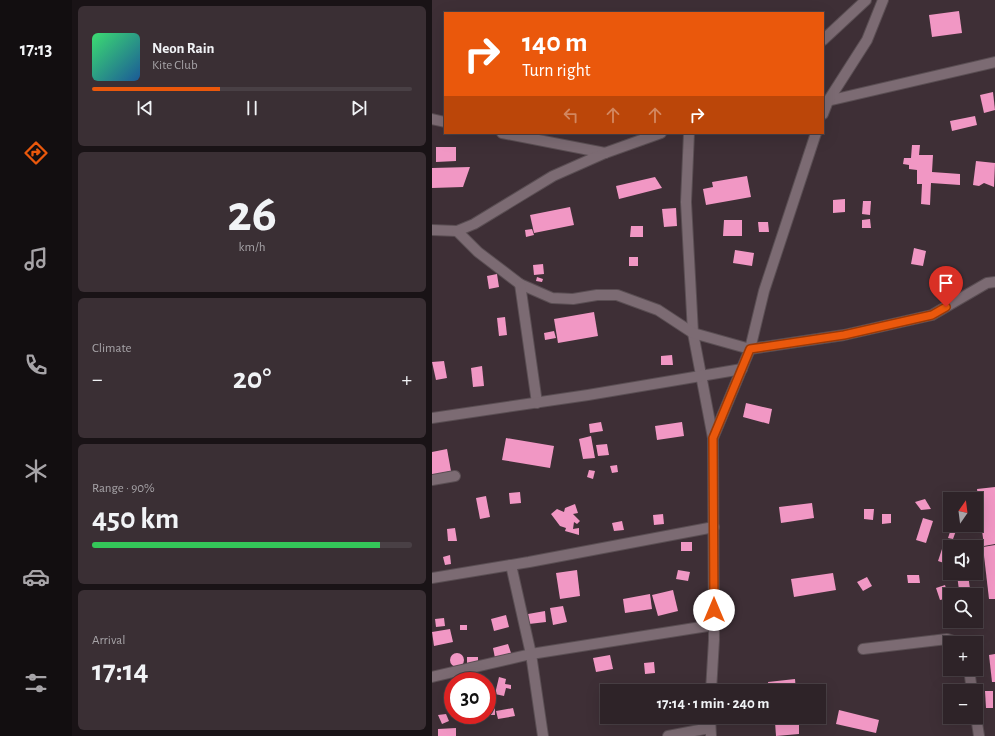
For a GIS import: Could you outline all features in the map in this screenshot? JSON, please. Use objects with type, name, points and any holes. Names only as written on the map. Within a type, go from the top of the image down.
[{"type":"street","points":[[824,39],[866,0]]},
{"type":"street","points":[[826,101],[867,40],[883,0]]},
{"type":"street","points":[[826,101],[995,62]]},
{"type":"street","points":[[432,120],[444,122]]},
{"type":"street","points":[[507,134],[605,153]]},
{"type":"street","points":[[432,230],[457,231],[474,224],[553,176],[605,153],[658,134]]},
{"type":"street","points":[[689,134],[686,202],[693,333],[713,438],[714,625],[711,684]]},
{"type":"street","points":[[713,438],[750,349],[764,291],[816,134]]},
{"type":"street","points":[[457,231],[478,252],[520,284],[552,298],[573,299],[597,295],[617,295],[658,310],[693,333],[750,349],[844,335],[932,315],[987,283],[995,282]]},
{"type":"street","points":[[520,284],[537,403]]},
{"type":"street","points":[[432,418],[537,403],[742,369]]},
{"type":"street","points":[[432,480],[455,476]]},
{"type":"street","points":[[432,578],[511,565],[714,527]]},
{"type":"street","points":[[511,565],[531,654],[543,736]]},
{"type":"street","points":[[432,677],[531,654],[714,625]]},
{"type":"street","points":[[863,649],[943,639]]},
{"type":"street","points":[[977,724],[979,736]]},
{"type":"street","points":[[668,736],[711,732]]},
{"type":"building","points":[[959,11],[962,33],[932,37],[929,15]]},
{"type":"building","points":[[993,92],[995,110],[984,113],[980,95]]},
{"type":"building","points":[[975,116],[977,125],[952,131],[950,121]]},
{"type":"building","points":[[912,145],[920,145],[919,155],[933,155],[932,172],[960,174],[960,185],[931,183],[930,205],[921,204],[922,184],[917,184],[917,170],[909,169],[909,165],[903,164],[904,158],[911,158]]},
{"type":"building","points":[[436,147],[456,147],[456,161],[436,162]]},
{"type":"building","points":[[976,161],[995,163],[994,187],[984,183],[979,186],[973,185]]},
{"type":"building","points":[[470,167],[463,187],[432,188],[432,168]]},
{"type":"building","points":[[747,176],[751,197],[706,205],[703,189],[713,187],[712,182]]},
{"type":"building","points":[[655,177],[662,188],[619,199],[616,186]]},
{"type":"building","points":[[845,199],[845,212],[833,213],[833,200]]},
{"type":"building","points":[[863,201],[871,201],[870,215],[862,214]]},
{"type":"building","points":[[570,207],[574,225],[534,233],[530,215]]},
{"type":"building","points":[[676,208],[677,226],[664,227],[662,209]]},
{"type":"building","points":[[870,219],[871,228],[862,228],[862,220]]},
{"type":"building","points":[[724,220],[742,220],[742,236],[723,236]]},
{"type":"building","points":[[758,222],[768,222],[769,232],[759,232]]},
{"type":"building","points":[[631,226],[643,226],[643,237],[630,237]]},
{"type":"building","points":[[532,229],[534,235],[526,237],[525,230]]},
{"type":"building","points":[[914,248],[926,251],[923,266],[911,264]]},
{"type":"building","points":[[735,250],[754,253],[752,266],[733,263]]},
{"type":"building","points":[[629,257],[638,257],[638,266],[629,266]]},
{"type":"building","points":[[543,264],[544,274],[534,275],[533,265]]},
{"type":"building","points":[[497,274],[499,287],[489,289],[487,276]]},
{"type":"building","points":[[537,277],[543,279],[542,282],[536,281]]},
{"type":"building","points":[[594,312],[598,336],[558,343],[554,319]]},
{"type":"building","points":[[505,317],[507,335],[499,336],[497,318]]},
{"type":"building","points":[[554,331],[556,338],[545,340],[544,333]]},
{"type":"building","points":[[672,355],[673,365],[661,365],[661,356]]},
{"type":"building","points":[[444,361],[447,378],[436,380],[432,362]]},
{"type":"building","points":[[482,366],[484,386],[473,387],[471,368]]},
{"type":"building","points":[[746,403],[772,409],[769,424],[743,417]]},
{"type":"building","points":[[601,422],[603,431],[590,433],[589,424]]},
{"type":"building","points":[[682,422],[684,436],[657,440],[655,426]]},
{"type":"building","points":[[591,436],[595,458],[583,459],[579,439]]},
{"type":"building","points":[[506,438],[554,446],[550,468],[502,460]]},
{"type":"building","points":[[607,444],[609,455],[598,456],[596,445]]},
{"type":"building","points":[[447,449],[451,471],[432,475],[432,452]]},
{"type":"building","points":[[617,465],[618,472],[612,473],[610,466]]},
{"type":"building","points":[[589,470],[595,471],[593,479],[587,477]]},
{"type":"building","points":[[995,487],[995,544],[984,546],[982,532],[983,492],[977,492],[977,489]]},
{"type":"building","points":[[520,492],[521,503],[510,504],[509,493]]},
{"type":"building","points":[[486,496],[490,517],[480,519],[476,498]]},
{"type":"building","points":[[925,499],[931,509],[921,510],[915,502]]},
{"type":"building","points":[[812,503],[814,518],[781,523],[779,507]]},
{"type":"building","points":[[575,504],[578,513],[573,514],[580,521],[577,524],[574,522],[573,529],[579,528],[579,535],[565,531],[566,528],[560,526],[551,514],[557,509],[564,512],[565,508]]},
{"type":"building","points":[[864,509],[874,509],[873,520],[864,519]]},
{"type":"building","points":[[663,514],[664,524],[654,525],[653,515]]},
{"type":"building","points":[[882,514],[891,514],[891,523],[882,524]]},
{"type":"building","points":[[923,518],[933,521],[926,543],[916,540]]},
{"type":"building","points":[[622,521],[624,530],[614,531],[612,523]]},
{"type":"building","points":[[455,528],[457,541],[448,541],[447,529]]},
{"type":"building","points":[[950,532],[956,532],[953,539],[948,538]]},
{"type":"building","points":[[681,542],[692,542],[692,551],[681,551]]},
{"type":"building","points":[[995,545],[995,599],[989,599],[983,547]]},
{"type":"building","points":[[942,549],[943,549],[943,563],[938,561]]},
{"type":"building","points":[[450,555],[451,564],[445,565],[443,557]]},
{"type":"building","points":[[577,570],[580,596],[560,599],[556,573]]},
{"type":"building","points":[[678,570],[690,572],[688,581],[676,579]]},
{"type":"building","points":[[833,573],[836,590],[794,597],[791,579]]},
{"type":"building","points":[[907,575],[919,575],[920,583],[908,583]]},
{"type":"building","points":[[867,577],[872,586],[863,591],[857,582]]},
{"type":"building","points":[[958,580],[969,580],[970,588],[959,588]]},
{"type":"building","points":[[945,585],[946,588],[943,588],[943,599],[940,600],[936,588]]},
{"type":"building","points":[[673,590],[678,611],[658,616],[652,595]]},
{"type":"building","points":[[650,594],[652,609],[625,613],[623,599]]},
{"type":"building","points":[[563,606],[567,622],[553,625],[550,608]]},
{"type":"building","points":[[545,611],[546,622],[529,624],[528,614]]},
{"type":"building","points":[[506,615],[509,627],[494,631],[491,619]]},
{"type":"building","points":[[444,618],[445,626],[436,627],[435,619]]},
{"type":"building","points":[[460,625],[467,625],[467,630],[460,630]]},
{"type":"building","points":[[450,629],[453,642],[434,646],[432,632]]},
{"type":"building","points":[[508,644],[511,653],[495,658],[493,648]]},
{"type":"building","points":[[457,653],[462,655],[464,660],[462,665],[457,667],[452,665],[450,660],[452,655]]},
{"type":"building","points":[[995,654],[995,682],[992,682],[989,655]]},
{"type":"building","points":[[610,655],[613,669],[596,672],[593,658]]},
{"type":"building","points":[[467,657],[478,657],[478,666],[467,666]]},
{"type":"building","points":[[654,662],[655,673],[645,674],[644,663]]},
{"type":"building","points":[[499,677],[506,679],[505,684],[511,685],[511,689],[506,688],[504,696],[496,694]]},
{"type":"building","points":[[795,679],[795,684],[768,684],[768,682]]},
{"type":"building","points":[[985,691],[993,691],[993,708],[986,708]]},
{"type":"building","points":[[513,708],[515,716],[498,719],[496,711]]},
{"type":"building","points":[[839,710],[879,720],[876,733],[836,724]]},
{"type":"building","points":[[444,714],[444,723],[442,724],[438,715]]},
{"type":"building","points":[[775,724],[799,724],[799,734],[776,736]]},
{"type":"building","points":[[456,728],[456,736],[438,736],[438,729]]},
{"type":"route","points":[[714,610],[713,438],[750,349],[844,335],[932,315],[946,307]]}]
